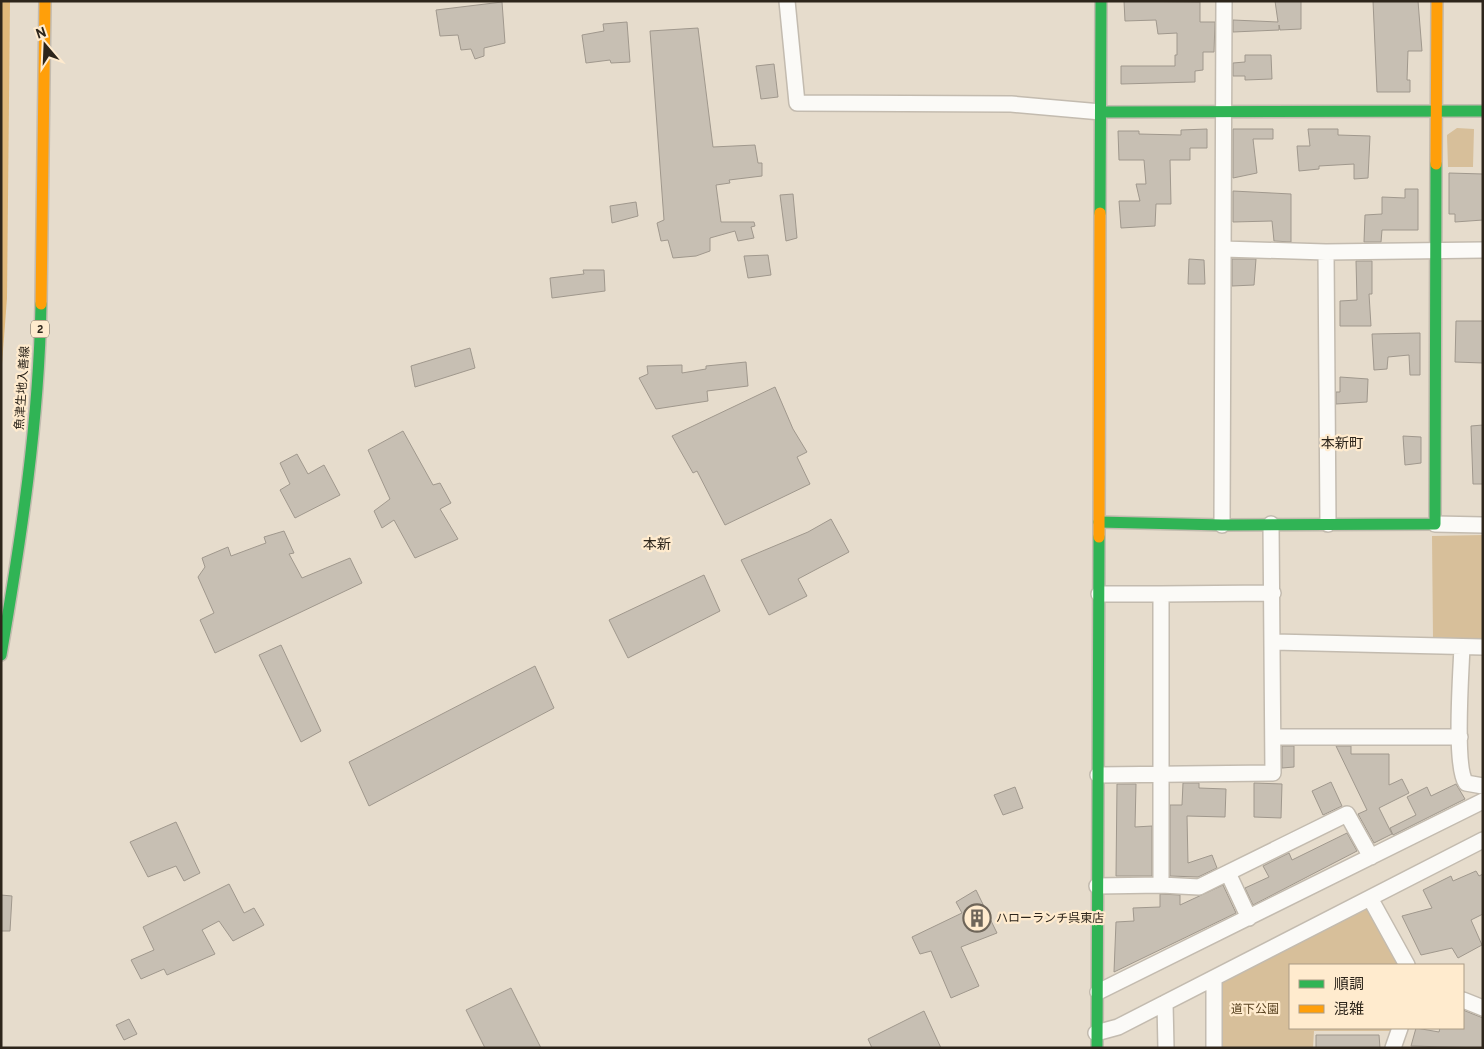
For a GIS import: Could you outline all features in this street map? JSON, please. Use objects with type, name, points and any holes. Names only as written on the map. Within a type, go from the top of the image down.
[{"type":"street","name":"魚津生地入善線","points":[[1,655],[19,545],[40,352],[45,1]]},
{"type":"street","points":[[787,1],[797,103],[1011,104],[1101,112],[1483,112]]},
{"type":"street","points":[[1096,1040],[1098,992],[1101,1]]},
{"type":"street","points":[[1222,525],[1224,1]]},
{"type":"street","points":[[1435,524],[1437,1]]},
{"type":"street","points":[[1224,249],[1326,252],[1483,250]]},
{"type":"street","points":[[1326,252],[1328,524]]},
{"type":"street","points":[[1099,522],[1222,525],[1483,525]]},
{"type":"street","points":[[1098,775],[1273,773],[1274,642],[1271,524]]},
{"type":"street","points":[[1099,594],[1273,593]]},
{"type":"street","points":[[1161,594],[1161,885]]},
{"type":"street","points":[[1274,642],[1483,647]]},
{"type":"street","points":[[1462,647],[1460,737],[1462,778],[1466,783],[1483,786]]},
{"type":"street","points":[[1273,737],[1460,737]]},
{"type":"street","points":[[1098,992],[1483,801]]},
{"type":"street","points":[[1097,886],[1161,885],[1199,887],[1347,814],[1371,858]]},
{"type":"street","points":[[1096,1040],[1483,840]]},
{"type":"street","points":[[1228,873],[1249,918]]},
{"type":"street","points":[[1370,898],[1406,964]]},
{"type":"street","points":[[1214,978],[1214,1048]]},
{"type":"street","points":[[1464,1000],[1483,1008]]},
{"type":"street","points":[[1165,1004],[1166,1048]]},
{"type":"street","points":[[1393,1048],[1400,1029]]},
{"type":"green space","points":[[1457,128],[1474,129],[1473,167],[1448,167],[1447,135]]},
{"type":"green space","points":[[1483,535],[1483,639],[1433,639],[1432,536]]},
{"type":"green space","name":"道下公園","points":[[1369,908],[1399,964],[1289,964],[1289,1029],[1391,1029],[1390,1031],[1314,1031],[1313,1048],[1220,1048],[1217,984]]},
{"type":"shaded area","points":[[1,1],[10,1],[7,298],[1,377]]},
{"type":"building","points":[[1124,1],[1200,2],[1200,22],[1215,22],[1214,52],[1203,52],[1203,70],[1195,71],[1195,82],[1121,84],[1121,66],[1175,66],[1175,55],[1177,55],[1177,33],[1158,34],[1156,20],[1125,21]]},
{"type":"building","points":[[1275,1],[1301,1],[1301,29],[1280,30],[1279,25],[1279,30],[1233,32],[1233,20],[1278,22]]},
{"type":"building","points":[[1373,1],[1418,1],[1422,51],[1408,51],[1407,80],[1410,80],[1410,92],[1377,92]]},
{"type":"building","points":[[502,2],[505,43],[484,48],[484,56],[475,59],[471,49],[461,50],[458,35],[440,36],[436,10]]},
{"type":"building","points":[[627,22],[630,62],[611,63],[610,60],[586,63],[582,35],[604,31],[603,24]]},
{"type":"building","points":[[698,28],[713,147],[755,145],[758,163],[762,163],[762,176],[729,180],[730,183],[716,185],[721,222],[754,222],[755,226],[751,227],[754,238],[738,241],[735,231],[710,238],[710,251],[696,256],[673,258],[668,240],[661,241],[657,223],[664,220],[650,31]]},
{"type":"building","points":[[1245,55],[1271,55],[1272,79],[1245,80],[1245,76],[1233,76],[1233,63],[1245,62]]},
{"type":"building","points":[[774,64],[778,97],[761,99],[756,66]]},
{"type":"building","points":[[1207,129],[1207,148],[1190,148],[1190,160],[1170,160],[1171,204],[1156,204],[1155,226],[1121,228],[1119,201],[1140,201],[1136,184],[1146,184],[1144,160],[1119,160],[1118,131],[1139,131],[1139,134],[1181,135],[1181,130]]},
{"type":"building","points":[[1233,129],[1273,129],[1273,139],[1253,139],[1257,173],[1233,178]]},
{"type":"building","points":[[1308,129],[1338,129],[1338,135],[1370,136],[1368,178],[1354,179],[1354,164],[1319,166],[1319,169],[1299,171],[1297,146],[1310,146]]},
{"type":"building","points":[[1449,173],[1483,174],[1483,220],[1455,222],[1455,214],[1449,214]]},
{"type":"building","points":[[1405,189],[1418,189],[1418,230],[1382,230],[1381,242],[1364,242],[1365,215],[1382,214],[1382,197],[1405,198]]},
{"type":"building","points":[[1233,191],[1291,194],[1291,242],[1274,241],[1272,221],[1233,222]]},
{"type":"building","points":[[793,194],[797,238],[786,241],[780,195]]},
{"type":"building","points":[[636,202],[638,216],[612,223],[610,206]]},
{"type":"building","points":[[768,255],[771,275],[748,278],[744,256]]},
{"type":"building","points":[[1189,259],[1204,260],[1205,284],[1188,284]]},
{"type":"building","points":[[1232,259],[1256,259],[1254,285],[1232,286]]},
{"type":"building","points":[[1356,261],[1372,261],[1372,294],[1369,294],[1371,326],[1340,326],[1340,301],[1357,300]]},
{"type":"building","points":[[583,270],[604,270],[605,291],[552,298],[550,278],[584,274]]},
{"type":"building","points":[[1456,321],[1483,321],[1483,363],[1455,362]]},
{"type":"building","points":[[1420,333],[1420,375],[1410,375],[1409,355],[1388,357],[1387,369],[1374,370],[1372,334]]},
{"type":"building","points":[[470,348],[475,368],[415,387],[411,366]]},
{"type":"building","points":[[746,362],[748,386],[707,391],[708,401],[656,409],[639,378],[648,374],[647,366],[682,365],[682,373],[706,369],[706,366]]},
{"type":"building","points":[[1340,377],[1368,379],[1367,402],[1336,404],[1336,392],[1340,392]]},
{"type":"building","points":[[775,387],[793,429],[807,452],[797,457],[810,484],[725,525],[697,471],[693,473],[672,436]]},
{"type":"building","points":[[1483,425],[1483,484],[1473,484],[1471,426]]},
{"type":"building","points":[[403,431],[433,485],[440,483],[451,503],[440,509],[458,539],[415,558],[394,520],[382,528],[374,511],[390,499],[368,450]]},
{"type":"building","points":[[1403,436],[1421,437],[1421,463],[1405,465]]},
{"type":"building","points":[[297,454],[308,474],[324,465],[340,495],[295,518],[280,490],[290,484],[280,463]]},
{"type":"building","points":[[831,519],[849,552],[798,579],[807,596],[769,615],[741,560],[808,532]]},
{"type":"building","points":[[284,531],[294,553],[289,554],[302,578],[350,558],[362,583],[215,653],[200,620],[214,613],[198,577],[205,567],[202,558],[228,547],[231,556],[266,543],[264,537]]},
{"type":"building","points":[[704,575],[720,611],[628,658],[609,620]]},
{"type":"building","points":[[281,645],[321,731],[301,742],[259,655]]},
{"type":"building","points":[[535,666],[554,708],[369,806],[349,762]]},
{"type":"building","points":[[1282,746],[1294,746],[1294,767],[1282,768]]},
{"type":"building","points":[[1336,746],[1351,746],[1351,754],[1389,754],[1389,785],[1402,779],[1409,793],[1379,808],[1392,834],[1374,843],[1358,814],[1367,810]]},
{"type":"building","points":[[1331,782],[1342,806],[1323,815],[1312,791]]},
{"type":"building","points":[[1183,783],[1199,783],[1199,788],[1226,789],[1225,817],[1187,816],[1188,863],[1212,855],[1217,868],[1198,877],[1170,876],[1170,805],[1182,805]]},
{"type":"building","points":[[1254,783],[1282,784],[1281,818],[1254,817]]},
{"type":"building","points":[[1117,784],[1136,784],[1135,827],[1152,826],[1152,876],[1116,876]]},
{"type":"building","points":[[1456,784],[1465,799],[1393,835],[1390,828],[1416,815],[1407,797],[1427,787],[1431,796]]},
{"type":"building","points":[[1015,787],[1023,808],[1003,815],[994,795]]},
{"type":"building","points":[[176,822],[200,873],[184,881],[176,866],[148,877],[130,842]]},
{"type":"building","points":[[1347,833],[1357,851],[1253,905],[1245,888],[1269,877],[1263,866],[1289,853],[1292,860]]},
{"type":"building","points":[[1476,871],[1479,876],[1483,874],[1483,914],[1471,920],[1482,945],[1458,958],[1452,948],[1421,955],[1402,916],[1432,908],[1423,890],[1451,876],[1453,881]]},
{"type":"building","points":[[229,884],[244,913],[254,908],[264,925],[233,941],[219,921],[202,930],[215,954],[167,975],[164,969],[141,979],[131,960],[154,950],[143,927]]},
{"type":"building","points":[[1223,885],[1236,913],[1114,972],[1116,922],[1134,921],[1133,908],[1160,907],[1160,894],[1180,895],[1180,905]]},
{"type":"building","points":[[976,890],[997,933],[961,947],[979,986],[951,998],[931,951],[920,954],[912,937],[962,913],[956,902]]},
{"type":"building","points":[[1,895],[12,896],[10,931],[1,931]]},
{"type":"building","points":[[511,988],[541,1048],[485,1048],[466,1010]]},
{"type":"building","points":[[1464,1010],[1483,1018],[1483,1048],[1411,1046],[1416,1029],[1439,1032],[1440,1029],[1464,1029]]},
{"type":"building","points":[[924,1011],[941,1048],[872,1048],[868,1039]]},
{"type":"building","points":[[129,1019],[137,1034],[124,1040],[116,1025]]},
{"type":"building","points":[[1316,1035],[1379,1035],[1380,1048],[1316,1048]]},
{"type":"traffic: fast","points":[[1100,213],[1101,1]]},
{"type":"traffic: fast","points":[[1101,112],[1483,111]]},
{"type":"traffic: fast","points":[[1099,522],[1222,525],[1435,524],[1436,164]]},
{"type":"traffic: fast","points":[[1,655],[28,480],[37,392],[41,304]]},
{"type":"traffic: fast","points":[[1097,1048],[1099,537]]},
{"type":"traffic: slow","points":[[41,304],[45,1]]},
{"type":"traffic: slow","points":[[1436,164],[1437,1]]},
{"type":"traffic: slow","points":[[1099,537],[1100,213]]},
{"type":"place","name":"ハローランチ呉東店","points":[[977,918]]},
{"type":"district","name":"本新町","points":[[1342,443]]},
{"type":"district","name":"本新","points":[[657,544]]}]
